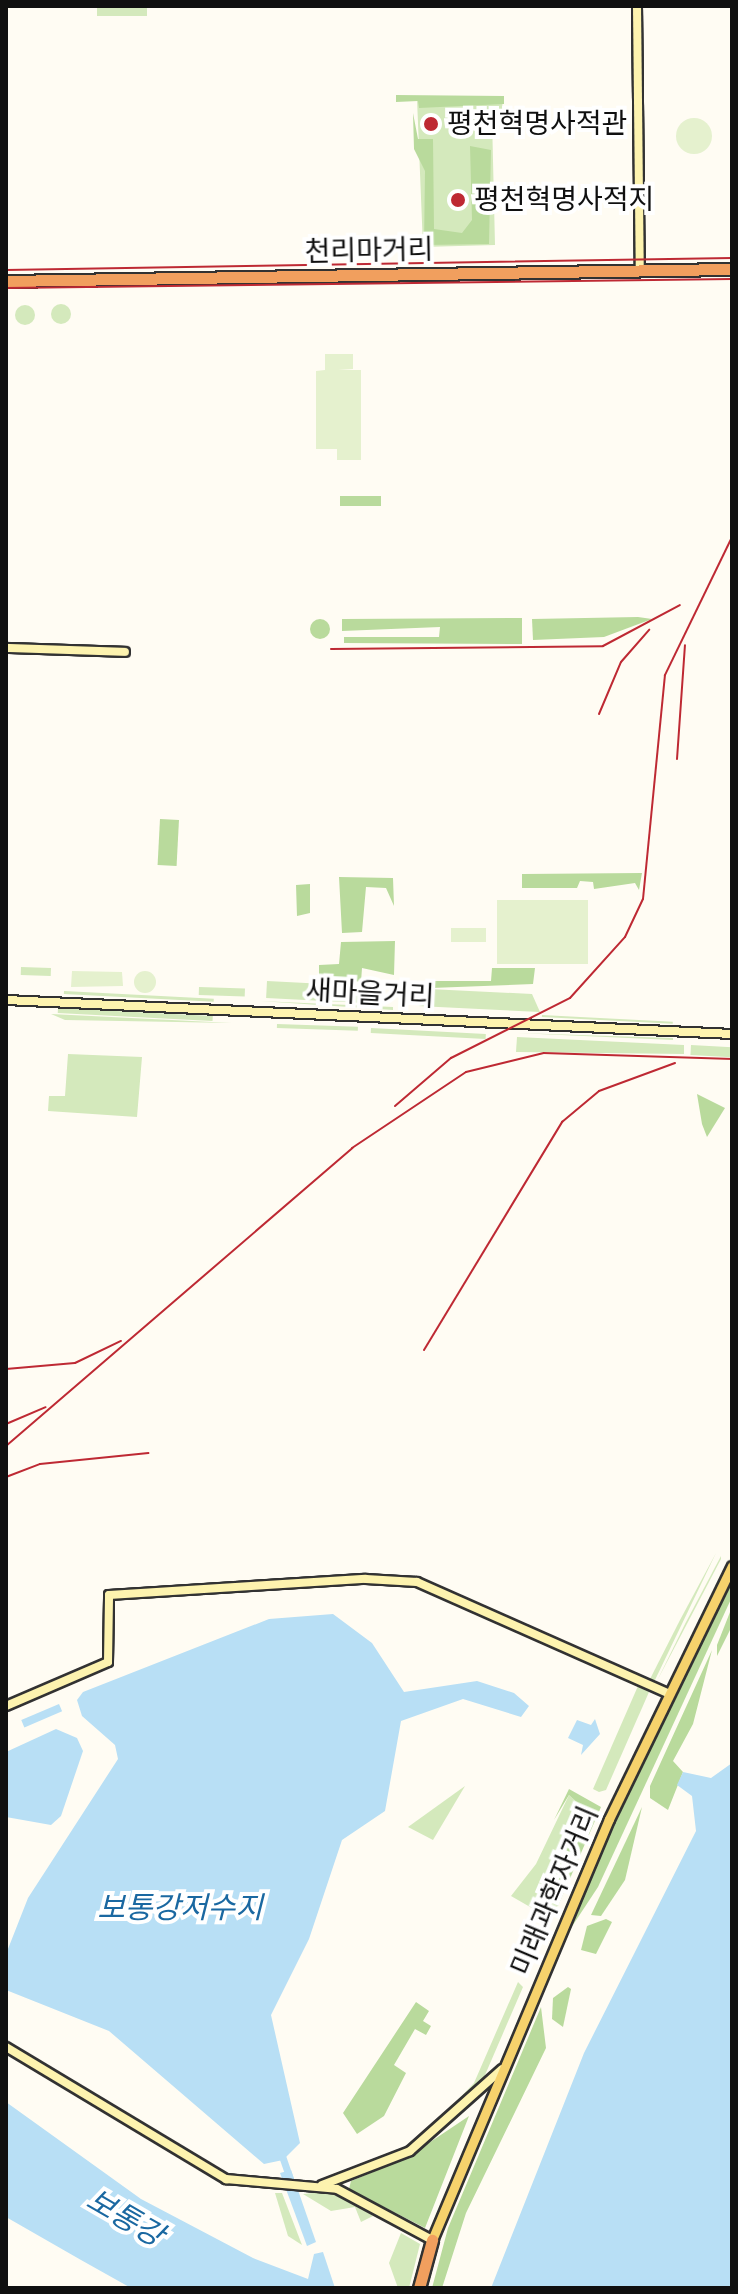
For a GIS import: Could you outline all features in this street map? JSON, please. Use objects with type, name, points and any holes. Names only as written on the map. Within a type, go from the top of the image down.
[{"type":"highway","name":"천리마거리","points":[[6,281],[732,269]]},
{"type":"highway","points":[[419,2288],[432,2240]]},
{"type":"main road","points":[[637,6],[640,271]]},
{"type":"main road","points":[[6,648],[125,652]]},
{"type":"main road","name":"새마을거리","points":[[6,1000],[732,1034]]},
{"type":"main road","name":"미래과학자거리","points":[[432,2240],[668,1693],[732,1566]]},
{"type":"main road","points":[[6,1706],[108,1662],[109,1595],[366,1579],[417,1582],[668,1693]]},
{"type":"main road","points":[[6,2047],[191,2163],[226,2179],[277,2186],[322,2185],[410,2151],[471,2104],[505,2065]]},
{"type":"main road","points":[[322,2185],[432,2240]]},
{"type":"green space","points":[[97,6],[147,6],[147,16],[97,16]]},
{"type":"green space","points":[[396,95],[504,96],[504,104],[419,108],[418,101],[396,102]]},
{"type":"green space","name":"평천혁명사적지","points":[[502,97],[503,118],[492,118],[495,245],[423,247],[417,99]]},
{"type":"green space","points":[[413,113],[418,139],[433,139],[434,229],[462,233],[472,220],[470,146],[491,150],[489,244],[424,245],[425,171],[414,149]]},
{"type":"green space","points":[[694,118],[706,124],[712,136],[706,148],[694,154],[682,148],[676,136],[682,124]]},
{"type":"green space","points":[[61,304],[68,307],[71,314],[68,321],[61,324],[54,321],[51,314],[54,307]]},
{"type":"green space","points":[[25,305],[32,308],[35,315],[32,322],[25,325],[18,322],[15,315],[18,308]]},
{"type":"green space","points":[[325,354],[353,354],[353,369],[338,370],[361,370],[361,460],[337,460],[337,449],[316,449],[316,371],[325,370]]},
{"type":"green space","points":[[340,496],[381,496],[381,506],[340,506]]},
{"type":"green space","points":[[522,618],[522,644],[344,643],[344,637],[439,637],[440,627],[342,631],[342,619]]},
{"type":"green space","points":[[320,619],[327,622],[330,629],[327,636],[320,639],[313,636],[310,629],[313,622]]},
{"type":"green space","points":[[532,619],[652,619],[604,637],[533,640]]},
{"type":"green space","points":[[160,819],[179,820],[177,866],[158,865]]},
{"type":"green space","points":[[642,873],[639,890],[635,883],[594,889],[593,882],[580,881],[577,888],[522,888],[522,874]]},
{"type":"green space","points":[[339,877],[393,878],[394,906],[386,888],[366,887],[362,932],[342,933]]},
{"type":"green space","points":[[310,884],[310,913],[297,916],[296,885]]},
{"type":"green space","points":[[497,900],[588,900],[588,964],[497,964]]},
{"type":"green space","points":[[451,928],[486,928],[486,942],[451,942]]},
{"type":"green space","points":[[395,941],[394,975],[362,968],[361,982],[319,977],[319,965],[339,964],[341,942]]},
{"type":"green space","points":[[21,967],[51,968],[51,976],[21,975]]},
{"type":"green space","points":[[492,968],[535,968],[533,984],[431,988],[431,981],[491,981]]},
{"type":"green space","points":[[72,971],[122,972],[123,986],[71,987]]},
{"type":"green space","points":[[145,971],[153,974],[156,982],[153,990],[145,993],[137,990],[134,982],[137,974]]},
{"type":"green space","points":[[267,981],[384,987],[383,1004],[266,998]]},
{"type":"green space","points":[[199,987],[245,989],[245,997],[199,995]]},
{"type":"green space","points":[[429,989],[532,994],[540,1012],[418,1006],[428,1004]]},
{"type":"green space","points":[[64,991],[214,999],[214,1002],[64,994]]},
{"type":"green space","points":[[260,1001],[393,1007],[393,1010]]},
{"type":"green space","points":[[58,1008],[213,1016],[213,1021],[58,1013]]},
{"type":"green space","points":[[51,1014],[232,1023],[65,1020]]},
{"type":"green space","points":[[542,1015],[673,1022],[673,1024]]},
{"type":"green space","points":[[277,1024],[358,1027],[358,1031],[277,1028]]},
{"type":"green space","points":[[371,1028],[486,1034],[486,1039],[371,1033]]},
{"type":"green space","points":[[517,1033],[673,1038],[673,1040]]},
{"type":"green space","points":[[517,1037],[684,1045],[684,1054],[516,1052]]},
{"type":"green space","points":[[691,1045],[732,1047],[731,1057],[690,1055]]},
{"type":"green space","points":[[68,1054],[142,1057],[137,1117],[48,1111],[49,1096],[65,1096]]},
{"type":"green space","points":[[697,1094],[725,1108],[707,1137],[702,1124]]},
{"type":"green space","points":[[716,1553],[655,1680],[649,1681],[680,1620]]},
{"type":"green space","points":[[721,1556],[721,1559],[657,1681],[685,1624]]},
{"type":"green space","points":[[732,1580],[732,1597],[598,1887],[569,1931],[648,1746]]},
{"type":"green space","points":[[732,1607],[732,1626],[717,1656],[717,1645]]},
{"type":"green space","points":[[712,1650],[693,1724],[673,1761],[683,1772],[668,1810],[650,1798],[650,1786]]},
{"type":"green space","points":[[638,1686],[649,1692],[606,1790],[599,1792],[593,1789]]},
{"type":"green space","points":[[465,1786],[433,1840],[408,1827]]},
{"type":"green space","points":[[569,1789],[601,1807],[558,1906],[550,1897],[554,1877],[581,1806],[569,1795],[554,1820]]},
{"type":"green space","points":[[569,1795],[581,1806],[554,1877],[550,1896],[558,1906],[544,1915],[511,1896],[536,1864]]},
{"type":"green space","points":[[642,1807],[625,1880],[601,1916],[591,1915]]},
{"type":"green space","points":[[606,1919],[612,1922],[596,1954],[581,1950],[587,1926]]},
{"type":"green space","points":[[518,1982],[523,1987],[482,2082],[429,2130],[474,2083]]},
{"type":"green space","points":[[568,1987],[571,1989],[563,2027],[552,2019],[553,1998]]},
{"type":"green space","points":[[416,2002],[429,2011],[423,2021],[431,2026],[426,2035],[415,2029],[394,2065],[406,2073],[384,2116],[357,2134],[343,2113]]},
{"type":"green space","points":[[541,2007],[546,2048],[466,2213],[442,2288],[432,2288],[448,2228]]},
{"type":"green space","points":[[469,2116],[425,2228],[349,2189],[351,2181],[405,2159]]},
{"type":"green space","points":[[324,2192],[352,2200],[373,2216],[361,2222],[355,2207],[331,2211],[303,2194]]},
{"type":"green space","points":[[275,2193],[282,2193],[302,2245],[288,2236]]},
{"type":"green space","points":[[401,2233],[420,2244],[409,2288],[398,2288],[389,2263]]},
{"type":"water","name":"보통강저수지","points":[[333,1614],[372,1643],[404,1692],[477,1681],[514,1693],[529,1706],[521,1717],[463,1699],[401,1721],[385,1811],[342,1840],[309,1939],[271,2015],[300,2143],[283,2160],[264,2164],[109,2031],[6,1990],[6,1954],[28,1898],[118,1759],[115,1745],[82,1716],[77,1700],[83,1692],[269,1619]]},
{"type":"water","points":[[59,1704],[62,1711],[24,1727],[21,1720]]},
{"type":"water","points":[[595,1719],[600,1734],[581,1755],[583,1745],[568,1738],[577,1720],[591,1725]]},
{"type":"water","points":[[56,1729],[77,1738],[83,1751],[61,1816],[51,1825],[6,1817],[6,1752]]},
{"type":"water","points":[[732,1763],[732,2288],[491,2288],[584,2053],[696,1831],[692,1796],[677,1785],[683,1772],[711,1778]]},
{"type":"water","name":"보통강","points":[[6,2102],[141,2199],[253,2258],[308,2279],[314,2254],[323,2252],[335,2288],[131,2288],[81,2260],[6,2217]]},
{"type":"water","points":[[291,2170],[316,2242],[307,2246],[280,2173]]},
{"type":"waterway","points":[[281,2153],[290,2179]]},
{"type":"tram line","points":[[6,270],[732,258]]},
{"type":"tram line","points":[[6,288],[732,279]]},
{"type":"railway","points":[[395,1106],[451,1058],[570,998],[625,937],[643,899],[665,675],[732,537]]},
{"type":"railway","points":[[331,649],[603,646],[680,605]]},
{"type":"railway","points":[[599,714],[621,662],[649,630]]},
{"type":"railway","points":[[677,759],[685,645]]},
{"type":"railway","points":[[6,1446],[352,1148],[466,1072],[544,1053],[732,1059]]},
{"type":"railway","points":[[424,1350],[562,1122],[599,1091],[675,1063]]},
{"type":"railway","points":[[6,1369],[75,1363],[121,1341]]},
{"type":"railway","points":[[6,1424],[46,1407]]},
{"type":"railway","points":[[6,1477],[40,1464],[148,1453]]},
{"type":"place","name":"평천혁명사적관","points":[[431,124]]},
{"type":"place","name":"평천혁명사적지","points":[[458,200]]}]
